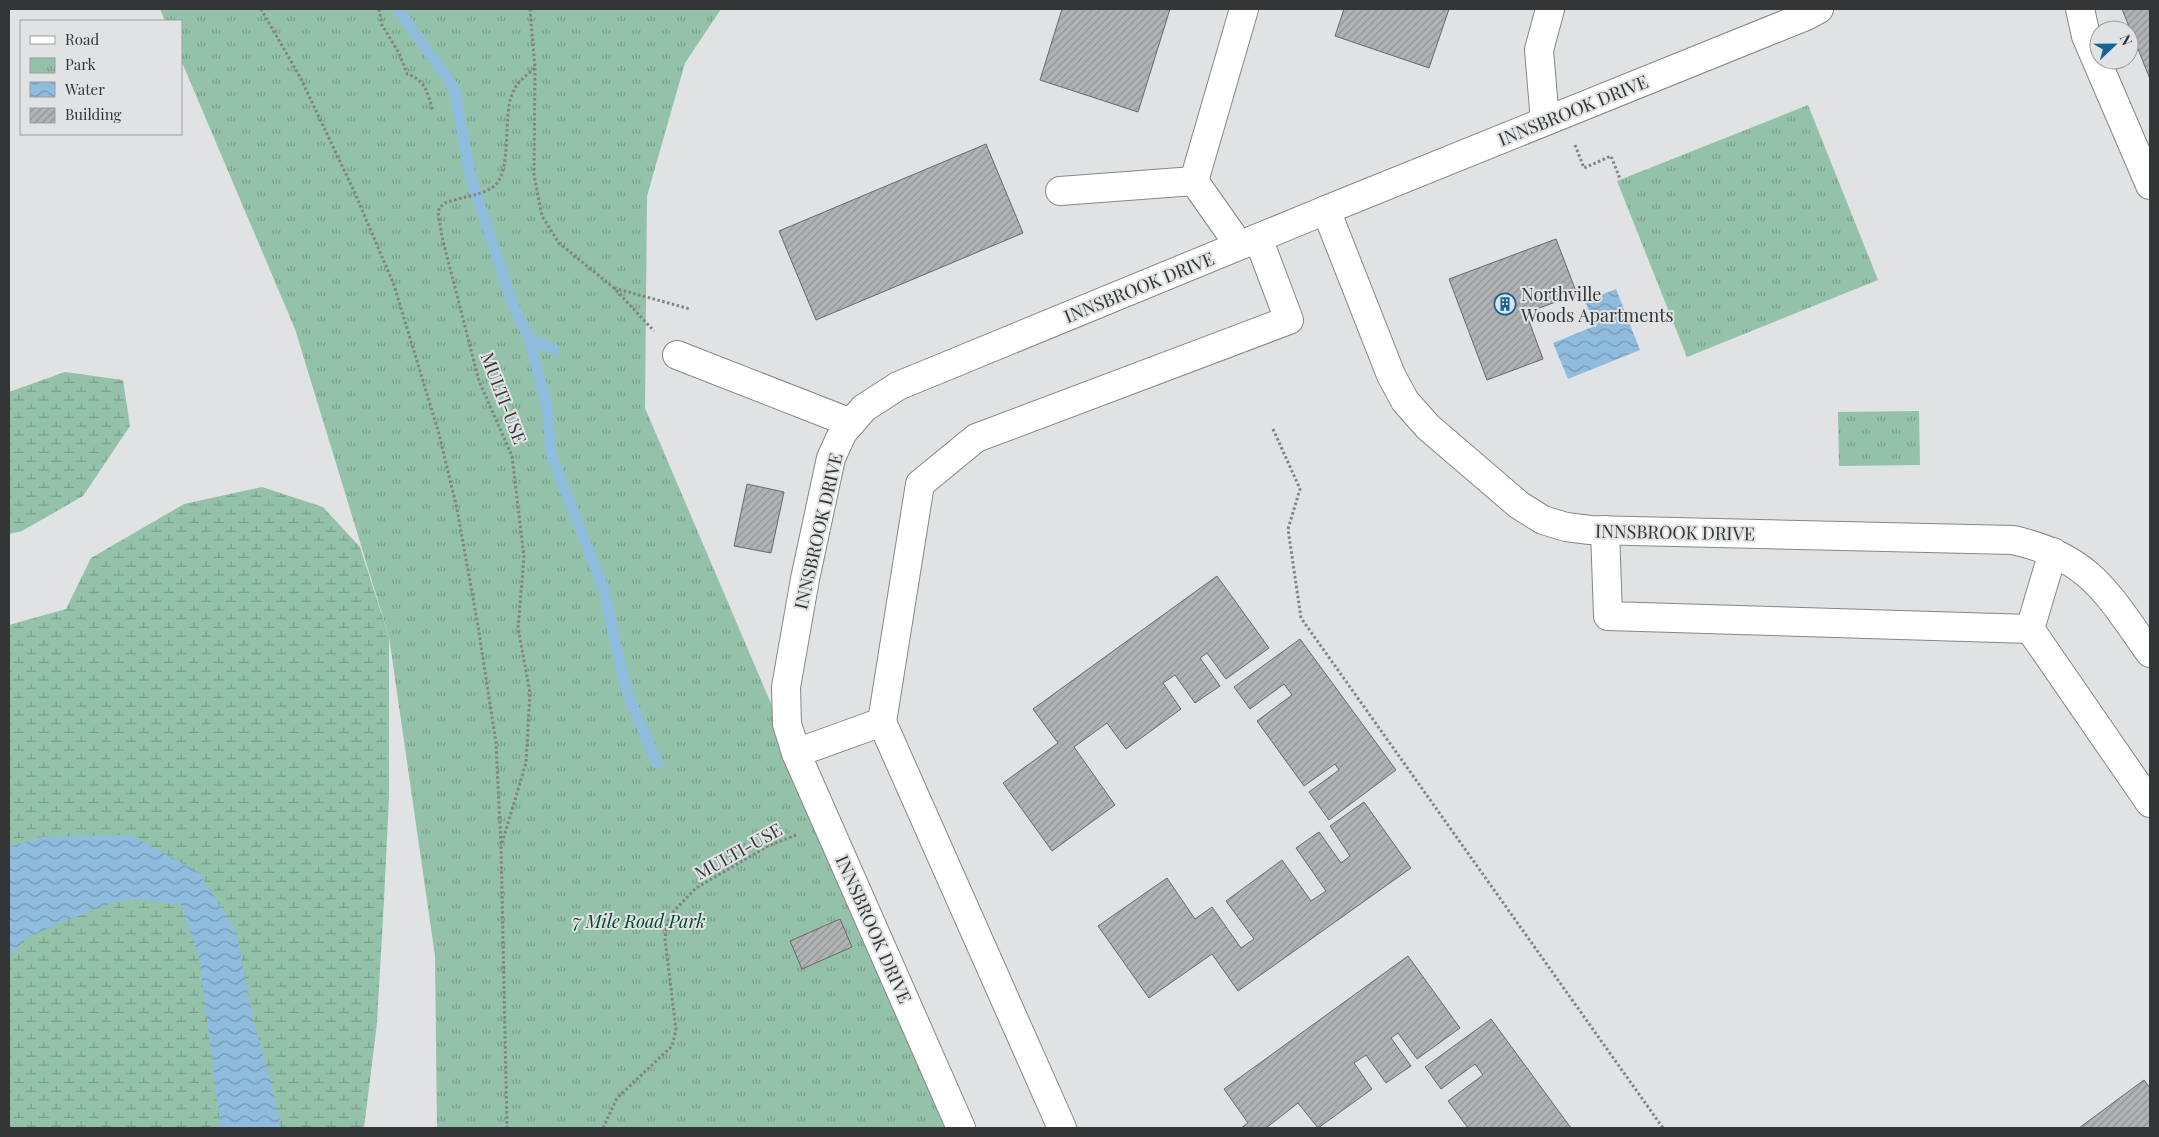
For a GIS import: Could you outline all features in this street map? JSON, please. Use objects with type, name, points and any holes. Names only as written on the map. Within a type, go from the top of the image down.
[{"type":"street","points":[[1194,181],[1244,9]]},
{"type":"street","points":[[1550,9],[1540,50],[1554,118]]},
{"type":"street","name":"INNSBROOK DRIVE","points":[[961,1128],[796,753],[787,724],[786,688],[804,579],[831,458],[843,432],[864,408],[898,386],[1820,9]]},
{"type":"street","points":[[2080,9],[2086,36],[2150,185]]},
{"type":"street","points":[[1060,191],[1194,181]]},
{"type":"street","points":[[1062,1128],[882,722],[920,484],[976,438],[1289,320],[1249,242],[1194,181]]},
{"type":"street","name":"INNSBROOK DRIVE","points":[[1326,210],[1391,375],[1405,401],[1428,427],[1519,505],[1543,520],[1566,527],[1605,530],[2013,540],[2039,546],[2054,552],[2086,572],[2102,587],[2150,653]]},
{"type":"street","points":[[677,355],[851,423]]},
{"type":"street","points":[[1605,530],[1608,616],[2030,629]]},
{"type":"street","points":[[2030,629],[2054,552]]},
{"type":"street","points":[[2030,629],[2150,803]]},
{"type":"street","points":[[796,753],[882,722]]},
{"type":"path","name":"MULTI-USE","points":[[261,9],[300,77],[354,191],[394,285],[439,434],[457,510],[496,742],[501,846],[507,1128]]},
{"type":"path","points":[[379,9],[382,25],[398,53],[407,74],[417,77],[426,88],[433,112]]},
{"type":"path","points":[[530,9],[535,68],[534,175],[542,216],[559,243],[614,288],[677,355]]},
{"type":"path","name":"MULTI-USE","points":[[501,846],[526,763],[530,693],[518,628],[524,557],[512,456],[479,381],[465,332],[442,237],[438,212],[440,207],[446,202],[495,186],[502,172],[508,105],[513,90],[535,68]]},
{"type":"path","points":[[1554,118],[1584,168],[1611,156],[1620,180]]},
{"type":"path","points":[[614,288],[690,309]]},
{"type":"path","points":[[1273,429],[1300,489],[1288,529],[1302,618],[1663,1128]]},
{"type":"path","name":"MULTI-USE","points":[[604,1128],[617,1098],[672,1046],[676,1030],[665,939],[667,922],[674,911],[696,888],[770,845],[828,823]]},
{"type":"green space","name":"7 Mile Road Park","points":[[160,9],[721,9],[685,63],[647,196],[645,408],[952,1128],[437,1128],[435,956],[389,637],[295,329],[182,62],[182,20],[165,20]]},
{"type":"green space","points":[[1808,105],[1878,280],[1687,357],[1617,181]]},
{"type":"green space","points":[[65,372],[123,380],[130,426],[83,496],[22,531],[9,534],[9,392]]},
{"type":"green space","points":[[1919,411],[1920,465],[1839,466],[1838,412]]},
{"type":"green space","points":[[262,487],[323,507],[360,547],[389,637],[389,797],[384,900],[377,1023],[364,1128],[9,1128],[9,625],[66,609],[91,558],[184,504]]},
{"type":"water","points":[[1616,289],[1640,350],[1568,379],[1553,343],[1595,326],[1585,301]]},
{"type":"water","points":[[131,835],[199,873],[236,931],[253,1020],[271,1081],[281,1128],[221,1128],[199,956],[181,905],[140,899],[111,903],[29,936],[9,956],[9,847],[42,837]]},
{"type":"building","points":[[1062,9],[1170,9],[1138,112],[1040,80]]},
{"type":"building","points":[[1344,9],[1449,9],[1429,68],[1335,36]]},
{"type":"building","points":[[2122,9],[2150,9],[2150,79],[2139,52],[2139,20],[2126,20]]},
{"type":"building","points":[[986,144],[1023,233],[816,320],[779,231]]},
{"type":"building","name":"Northville Woods Apartments","points":[[1556,239],[1577,294],[1526,313],[1543,359],[1487,380],[1449,279]]},
{"type":"building","points":[[747,484],[784,492],[771,553],[734,546]]},
{"type":"building","points":[[1217,576],[1269,648],[1226,679],[1207,653],[1200,658],[1220,686],[1195,703],[1175,675],[1163,683],[1181,709],[1126,749],[1107,723],[1074,747],[1115,805],[1052,851],[1003,783],[1058,743],[1033,709]]},
{"type":"building","points":[[1300,639],[1396,770],[1329,820],[1309,792],[1339,770],[1335,764],[1304,786],[1257,721],[1292,695],[1284,684],[1250,709],[1234,687]]},
{"type":"building","points":[[1364,802],[1411,868],[1238,991],[1212,954],[1149,998],[1098,926],[1167,878],[1195,919],[1212,907],[1241,948],[1254,939],[1226,901],[1282,860],[1311,901],[1326,891],[1296,848],[1319,832],[1341,863],[1350,856],[1330,826]]},
{"type":"building","points":[[840,919],[852,947],[802,969],[790,941]]},
{"type":"building","points":[[1408,956],[1460,1028],[1417,1059],[1398,1033],[1391,1038],[1411,1066],[1386,1083],[1366,1055],[1354,1063],[1372,1089],[1318,1128],[1298,1103],[1266,1128],[1241,1128],[1248,1123],[1224,1089]]},
{"type":"building","points":[[1491,1019],[1571,1128],[1468,1128],[1448,1101],[1483,1075],[1475,1064],[1441,1089],[1425,1067]]},
{"type":"building","points":[[2144,1080],[2150,1088],[2150,1128],[2079,1128]]},
{"type":"waterway","points":[[398,9],[454,88],[470,175],[513,305],[532,344]]},
{"type":"waterway","points":[[529,338],[547,406],[551,454],[603,587],[626,689],[657,763]]},
{"type":"waterway","points":[[529,338],[555,350]]},
{"type":"place","name":"Northville Woods Apartments","points":[[1505,304]]}]
